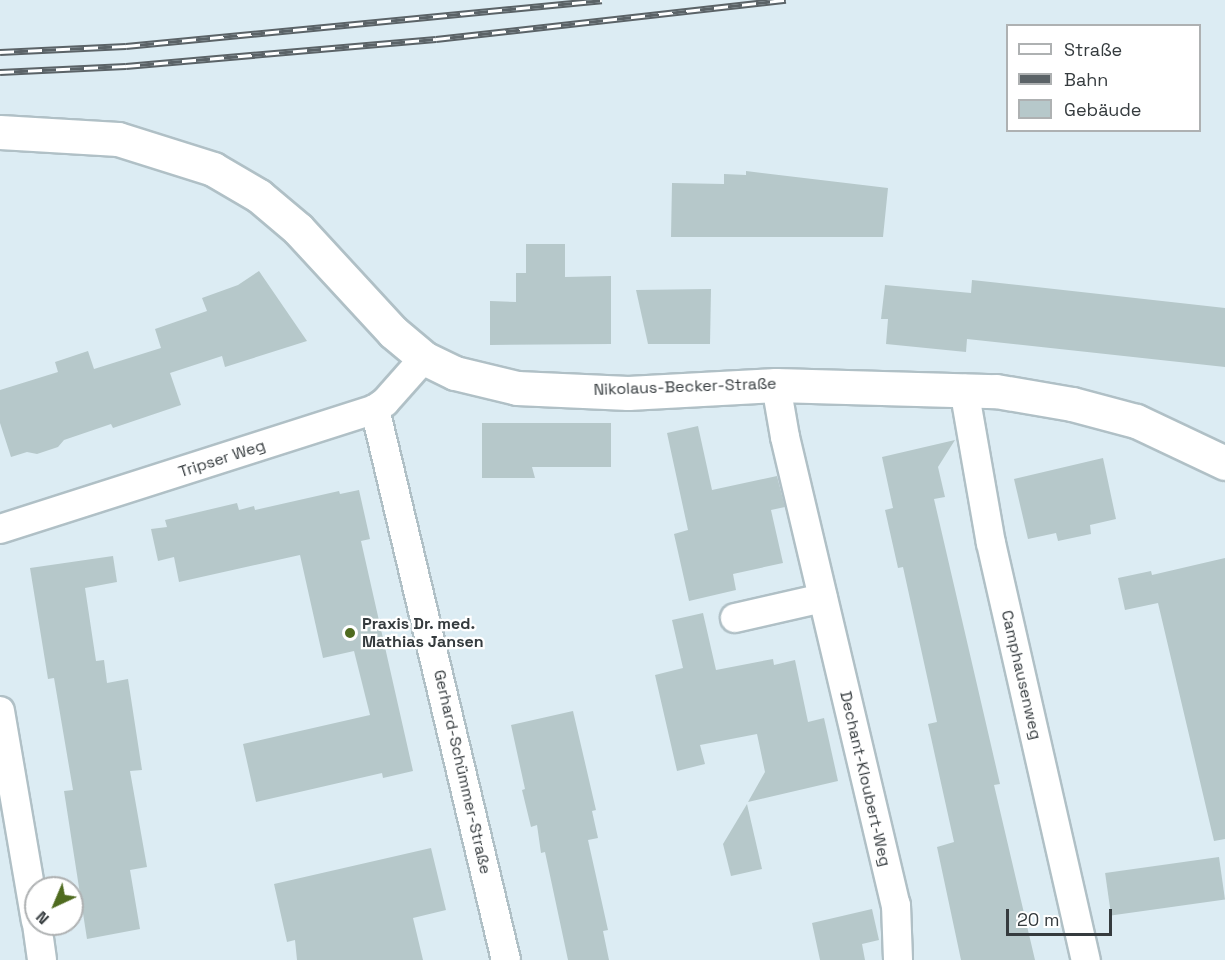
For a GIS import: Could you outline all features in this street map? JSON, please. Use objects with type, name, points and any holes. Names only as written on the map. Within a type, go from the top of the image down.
[{"type":"main road","name":"Nikolaus-Becker-Straße","points":[[0,132],[118,139],[213,169],[259,196],[298,229],[357,297],[424,358],[455,373],[517,388],[628,393],[776,385],[964,389],[1072,404],[1136,421],[1225,464]]},
{"type":"street","name":"Tripser Weg","points":[[0,530],[375,409],[385,402],[424,358]]},
{"type":"street","name":"Dechant-Kloubert-Weg","points":[[776,385],[823,598],[896,905],[898,960]]},
{"type":"street","name":"Camphausenweg","points":[[964,389],[992,543],[1086,960]]},
{"type":"street","name":"Gerhard-Schümmer-Straße","points":[[375,409],[506,960]]},
{"type":"street","points":[[735,618],[823,598]]},
{"type":"street","points":[[0,711],[28,876]]},
{"type":"street","points":[[38,936],[42,960]]},
{"type":"building","points":[[746,171],[888,188],[883,237],[671,237],[672,183],[724,184],[724,174],[746,175]]},
{"type":"building","points":[[526,244],[565,244],[565,277],[611,276],[611,344],[490,345],[490,301],[516,302],[516,273],[526,273]]},
{"type":"building","points":[[259,271],[307,341],[225,367],[222,356],[170,373],[181,405],[113,428],[111,424],[64,440],[58,447],[37,454],[27,452],[11,457],[0,423],[0,390],[58,372],[55,362],[88,351],[94,369],[161,348],[155,329],[207,311],[202,298],[238,285]]},
{"type":"building","points":[[972,280],[1225,308],[1225,367],[967,339],[966,352],[886,344],[888,319],[881,319],[885,285],[971,293]]},
{"type":"building","points":[[711,289],[710,344],[648,344],[636,290]]},
{"type":"building","points":[[482,423],[611,423],[611,467],[532,467],[535,478],[482,478]]},
{"type":"building","points":[[698,426],[712,490],[777,476],[785,507],[771,510],[783,563],[733,574],[736,590],[689,601],[674,534],[688,530],[667,433]]},
{"type":"building","points":[[955,440],[938,467],[945,497],[934,499],[1000,784],[994,785],[1035,960],[961,960],[937,847],[954,842],[928,724],[937,722],[903,567],[898,568],[885,510],[893,508],[882,457]]},
{"type":"building","points":[[1103,458],[1116,519],[1090,525],[1091,534],[1058,541],[1056,533],[1028,539],[1014,479]]},
{"type":"building","points":[[359,490],[370,539],[361,541],[413,771],[383,778],[382,773],[256,802],[243,744],[370,715],[354,651],[323,658],[300,555],[179,582],[174,557],[158,561],[151,529],[167,527],[165,520],[237,503],[239,510],[254,506],[255,510],[339,491],[340,494]]},
{"type":"building","points":[[113,556],[117,582],[85,588],[96,661],[104,660],[107,683],[128,679],[142,770],[130,771],[147,867],[130,870],[140,929],[87,939],[84,920],[84,876],[77,876],[64,791],[73,790],[54,678],[48,679],[30,568]]},
{"type":"building","points":[[1225,558],[1225,839],[1214,841],[1158,603],[1125,610],[1118,578],[1151,571],[1152,575]]},
{"type":"building","points":[[703,613],[716,670],[773,659],[774,665],[795,660],[808,722],[824,718],[838,781],[748,802],[765,772],[757,734],[700,745],[705,764],[677,771],[655,675],[683,668],[672,620]]},
{"type":"building","points":[[573,711],[596,810],[592,811],[598,838],[588,840],[608,930],[603,931],[609,960],[568,960],[545,852],[541,853],[537,825],[531,827],[522,790],[525,789],[511,725]]},
{"type":"building","points":[[747,804],[762,869],[731,876],[723,844]]},
{"type":"building","points":[[431,848],[446,910],[413,918],[423,960],[297,960],[295,940],[287,942],[274,884]]},
{"type":"building","points":[[1219,857],[1225,900],[1111,916],[1105,873]]},
{"type":"building","points":[[872,909],[879,940],[862,944],[865,960],[820,960],[812,923]]},
{"type":"railway","points":[[0,52],[126,46],[602,0]]},
{"type":"railway","points":[[0,72],[126,66],[436,39],[786,0]]},
{"type":"place","name":"Praxis Dr. med. Mathias Jansen","points":[[350,633]]}]
